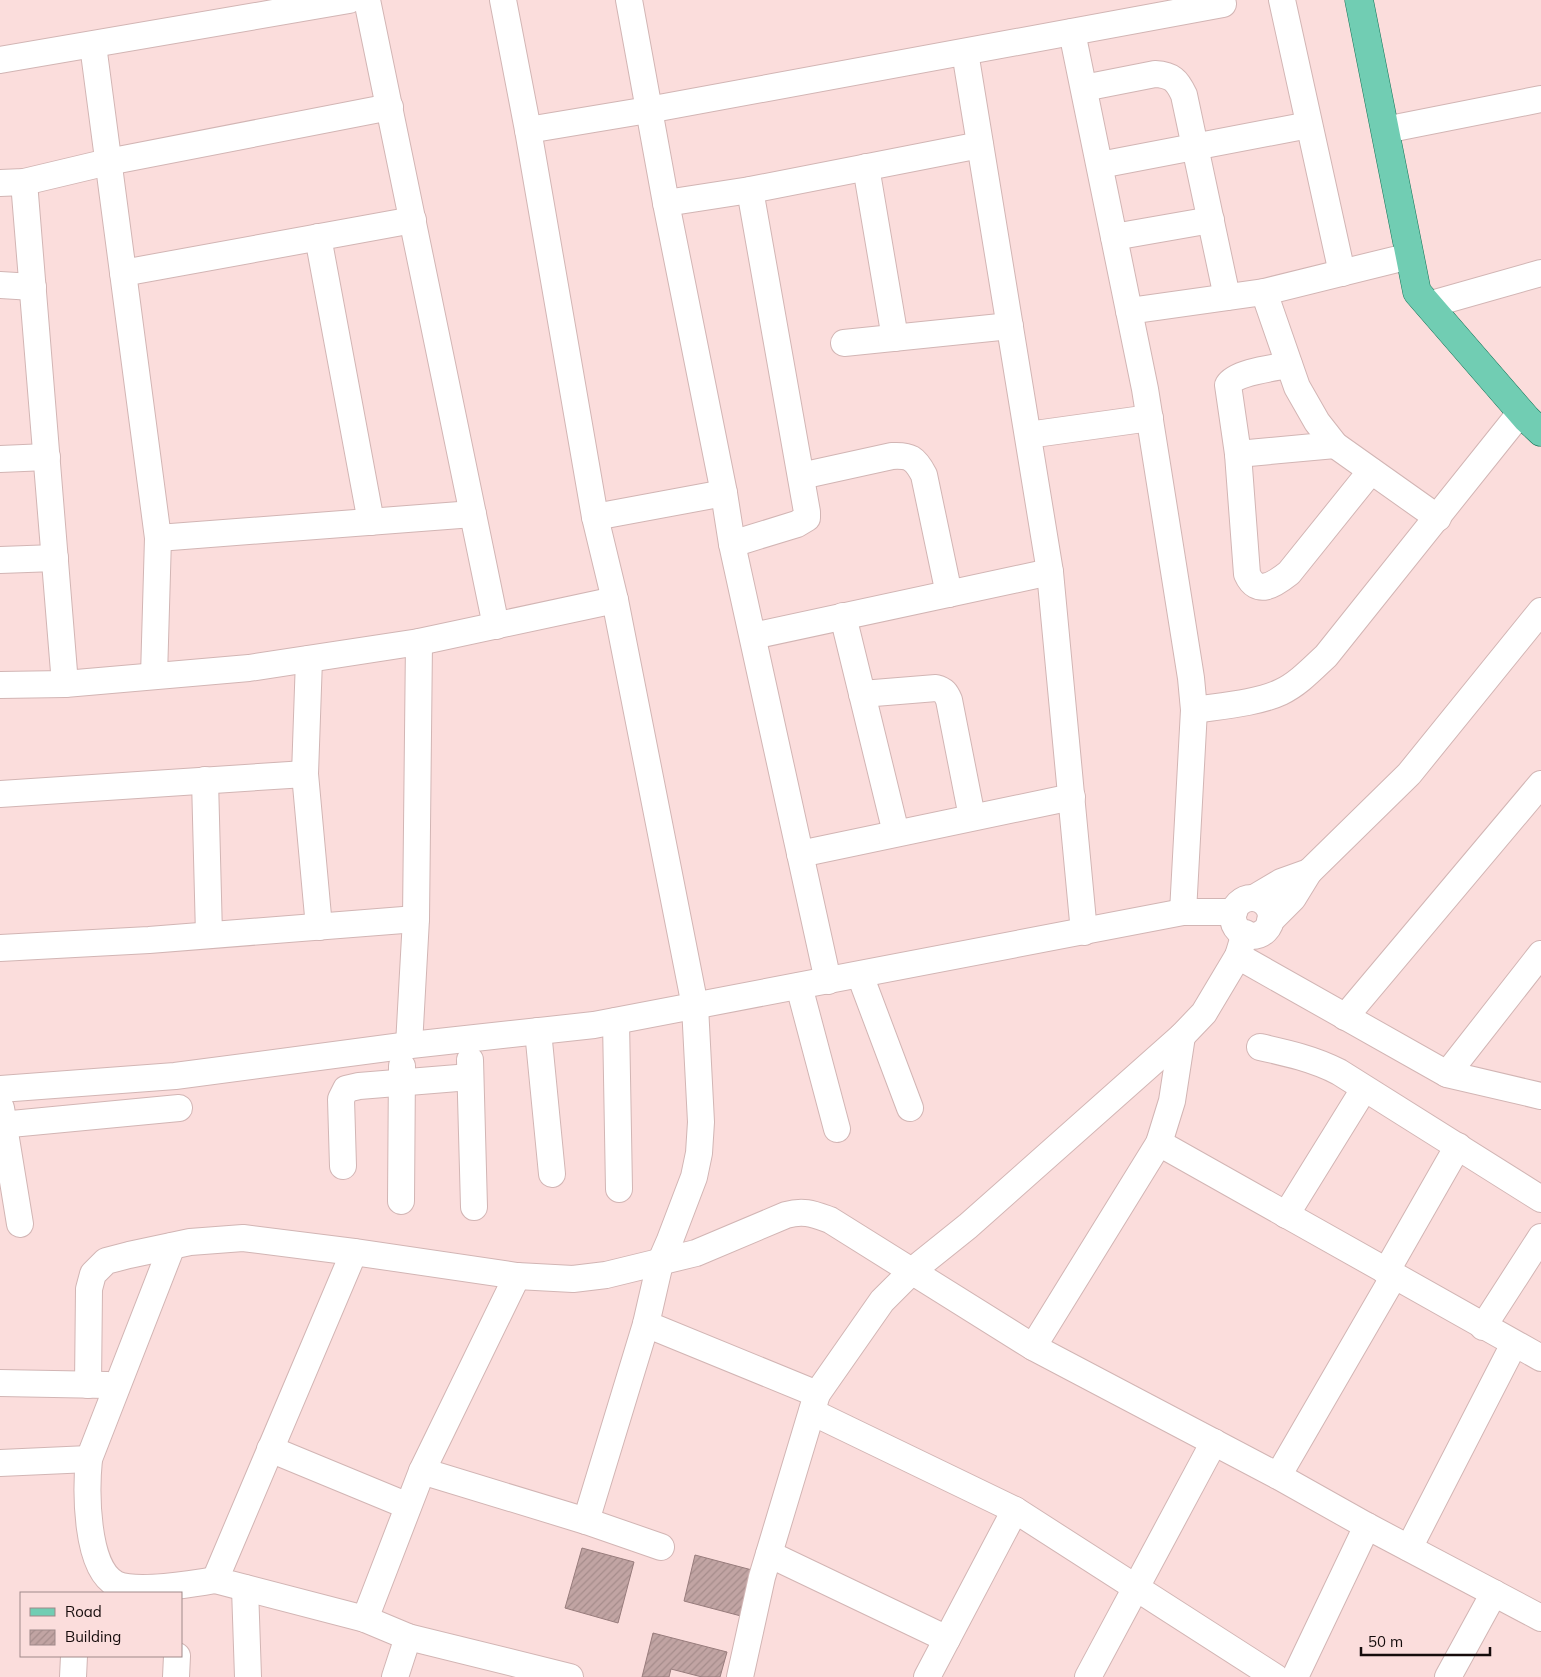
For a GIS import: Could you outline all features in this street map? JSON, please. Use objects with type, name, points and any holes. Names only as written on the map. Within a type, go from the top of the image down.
[{"type":"main road","points":[[1359,0],[1417,292],[1521,412],[1541,432]]},
{"type":"street","points":[[0,60],[349,0]]},
{"type":"street","points":[[367,0],[496,626]]},
{"type":"street","points":[[504,0],[595,517],[615,600],[695,1006],[701,1122],[699,1153],[694,1177],[665,1251],[646,1324],[586,1521]]},
{"type":"street","points":[[629,0],[648,110],[724,493],[732,544],[828,980]]},
{"type":"street","points":[[1282,0],[1342,273]]},
{"type":"street","points":[[528,130],[965,52],[1229,1]]},
{"type":"street","points":[[1072,32],[1150,418],[1190,678],[1194,710],[1183,912]]},
{"type":"street","points":[[93,45],[158,538],[154,676]]},
{"type":"street","points":[[965,52],[1050,572],[1084,932]]},
{"type":"street","points":[[1084,88],[1155,74],[1166,74],[1174,77],[1179,84],[1184,95],[1228,297]]},
{"type":"street","points":[[1385,130],[1541,99]]},
{"type":"street","points":[[65,684],[33,287],[12,182],[390,107]]},
{"type":"street","points":[[1100,165],[1310,125]]},
{"type":"street","points":[[666,203],[750,190],[980,145]]},
{"type":"street","points":[[866,168],[895,338]]},
{"type":"street","points":[[732,544],[803,522],[807,518],[750,190]]},
{"type":"street","points":[[123,273],[413,220]]},
{"type":"street","points":[[1114,237],[1211,220]]},
{"type":"street","points":[[318,237],[371,522]]},
{"type":"street","points":[[1129,312],[1264,292],[1410,256]]},
{"type":"street","points":[[1428,305],[1541,273]]},
{"type":"street","points":[[0,285],[33,287]]},
{"type":"street","points":[[1264,292],[1297,387],[1317,422],[1335,445],[1438,518]]},
{"type":"street","points":[[844,343],[1010,326]]},
{"type":"street","points":[[1289,365],[1242,376],[1230,381],[1228,385],[1238,454],[1247,574],[1252,584],[1257,587],[1264,587],[1273,584],[1289,573],[1371,471]]},
{"type":"street","points":[[1194,710],[1263,698],[1280,692],[1296,683],[1326,656],[1521,412]]},
{"type":"street","points":[[1028,435],[1150,418]]},
{"type":"street","points":[[1238,454],[1335,445]]},
{"type":"street","points":[[801,476],[892,456],[904,455],[912,458],[924,474],[949,594]]},
{"type":"street","points":[[0,459],[46,457]]},
{"type":"street","points":[[595,517],[724,493]]},
{"type":"street","points":[[158,538],[473,514]]},
{"type":"street","points":[[0,560],[55,558]]},
{"type":"street","points":[[753,636],[1050,572]]},
{"type":"street","points":[[0,685],[65,684],[249,668],[418,642],[615,600]]},
{"type":"street","points":[[1240,935],[1260,934],[1268,926],[1270,921],[1293,898],[1309,872],[1409,774],[1541,611]]},
{"type":"street","points":[[843,616],[896,834]]},
{"type":"street","points":[[402,1200],[401,1083],[416,919],[418,642]]},
{"type":"street","points":[[309,659],[305,774],[319,927]]},
{"type":"street","points":[[862,694],[936,688],[946,693],[972,817]]},
{"type":"street","points":[[0,794],[305,774]]},
{"type":"street","points":[[205,780],[209,935]]},
{"type":"street","points":[[1345,1017],[1541,784]]},
{"type":"street","points":[[800,854],[1072,796]]},
{"type":"street","points":[[740,1677],[762,1577],[815,1403],[882,1301],[912,1271],[968,1226],[1182,1036],[1204,1013],[1240,935],[1281,882],[1309,872]]},
{"type":"street","points":[[0,1089],[175,1076],[405,1046],[594,1025],[1183,912],[1240,935],[1345,1017],[1447,1074],[1541,1096]]},
{"type":"street","points":[[0,948],[209,935],[416,919]]},
{"type":"street","points":[[1447,1074],[1541,954]]},
{"type":"street","points":[[860,975],[910,1108]]},
{"type":"street","points":[[799,986],[837,1129]]},
{"type":"street","points":[[616,1021],[619,1189]]},
{"type":"street","points":[[538,1031],[552,1174]]},
{"type":"street","points":[[1034,1347],[1159,1143],[1172,1101],[1182,1036]]},
{"type":"street","points":[[469,1039],[474,1207]]},
{"type":"street","points":[[1260,1047],[1293,1054],[1326,1065],[1541,1199]]},
{"type":"street","points":[[343,1166],[341,1099],[342,1093],[350,1087],[470,1077]]},
{"type":"street","points":[[1286,1215],[1364,1089]]},
{"type":"street","points":[[0,1098],[2,1125],[20,1224]]},
{"type":"street","points":[[2,1125],[179,1108]]},
{"type":"street","points":[[1159,1143],[1541,1358]]},
{"type":"street","points":[[1278,1476],[1390,1274],[1458,1146]]},
{"type":"street","points":[[88,1385],[88,1290],[93,1274],[106,1261],[190,1242],[243,1238],[517,1276],[573,1279],[606,1275],[665,1251],[696,1253],[786,1215],[798,1212],[811,1213],[830,1220],[1034,1347],[1541,1618]]},
{"type":"street","points":[[1483,1326],[1541,1237]]},
{"type":"street","points":[[172,1246],[89,1459],[86,1484],[87,1505],[94,1549],[103,1572],[109,1579],[118,1585],[130,1587],[179,1590],[215,1580],[365,1619],[408,1637],[566,1677]]},
{"type":"street","points":[[215,1580],[354,1252]]},
{"type":"street","points":[[365,1619],[422,1471],[517,1276]]},
{"type":"street","points":[[646,1324],[815,1403],[1015,1510],[1275,1677]]},
{"type":"street","points":[[1409,1548],[1514,1344]]},
{"type":"street","points":[[0,1383],[117,1386]]},
{"type":"street","points":[[1088,1677],[1214,1442]]},
{"type":"street","points":[[270,1450],[408,1506]]},
{"type":"street","points":[[0,1463],[89,1459]]},
{"type":"street","points":[[422,1471],[586,1521],[661,1547]]},
{"type":"street","points":[[927,1677],[1015,1510]]},
{"type":"street","points":[[1295,1677],[1368,1526]]},
{"type":"street","points":[[769,1554],[947,1640]]},
{"type":"street","points":[[244,1588],[248,1677]]},
{"type":"street","points":[[1448,1677],[1494,1593]]},
{"type":"street","points":[[395,1677],[408,1637]]},
{"type":"street","points":[[73,1677],[74,1657]]},
{"type":"street","points":[[176,1677],[177,1657]]},
{"type":"building","points":[[582,1548],[634,1562],[618,1623],[565,1608]]},
{"type":"building","points":[[695,1555],[752,1570],[741,1616],[684,1601]]},
{"type":"building","points":[[653,1633],[727,1652],[720,1677],[702,1677],[671,1669],[669,1677],[642,1677]]}]
